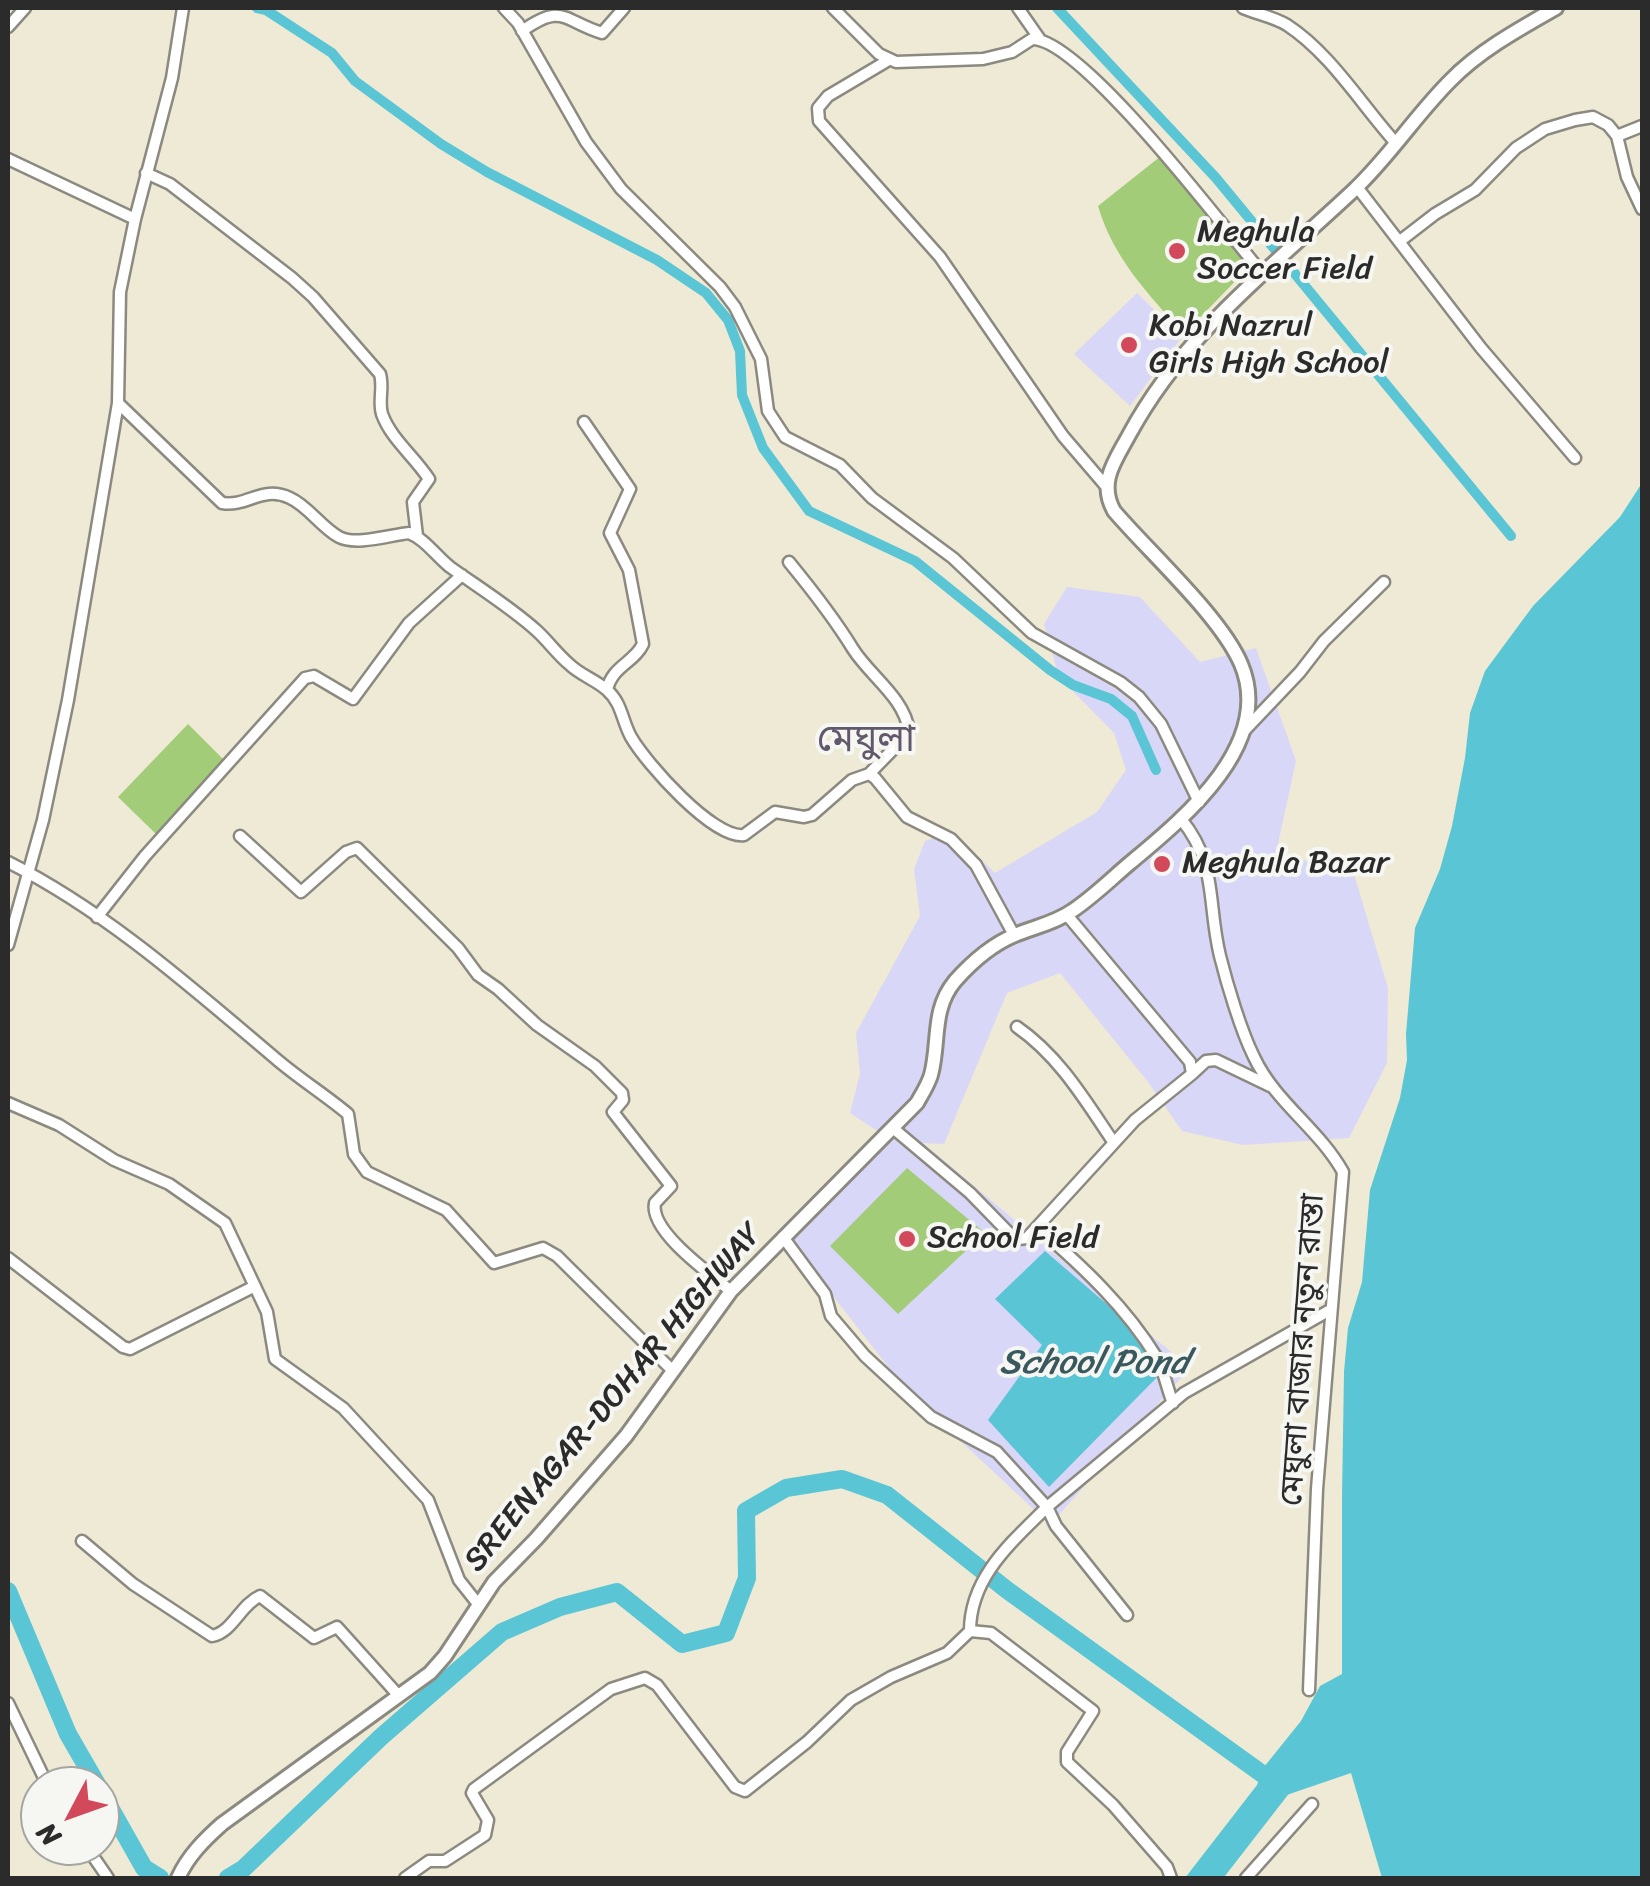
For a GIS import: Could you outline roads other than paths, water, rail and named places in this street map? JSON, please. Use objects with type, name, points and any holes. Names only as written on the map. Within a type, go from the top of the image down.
[{"type":"main road","points":[[1106,485],[1142,410],[1180,356],[1264,269],[1357,188],[1461,71],[1556,8]]},
{"type":"main road","name":"SREENAGAR-DOHAR HIGHWAY","points":[[178,1878],[184,1863],[222,1824],[430,1673],[446,1656],[497,1578],[536,1540],[626,1436],[731,1291],[917,1102],[931,1078],[937,1017],[943,998],[972,965],[996,944],[1067,915],[1199,802],[1230,756],[1240,736],[1250,696],[1241,663],[1198,605],[1114,511],[1106,485]]},
{"type":"street","points":[[8,27],[25,8]]},
{"type":"street","points":[[8,945],[30,873],[68,700],[118,403],[120,292],[172,78],[182,8]]},
{"type":"street","points":[[504,8],[522,30],[586,142],[620,189],[720,287],[735,307],[761,358],[768,411],[785,437],[840,465],[872,498],[953,558],[1032,633],[1120,682],[1139,698],[1160,724],[1199,802]]},
{"type":"street","points":[[522,30],[543,16],[558,14],[602,33],[624,8]]},
{"type":"street","points":[[833,8],[887,60]]},
{"type":"street","points":[[1018,8],[1040,38],[1085,72],[1134,120],[1264,269]]},
{"type":"street","points":[[1243,8],[1280,21],[1293,30],[1328,63],[1395,142]]},
{"type":"street","points":[[1040,38],[1032,38],[1012,52],[982,58],[887,60],[828,96],[818,108],[819,120],[940,257],[1063,436],[1106,485]]},
{"type":"street","points":[[1400,242],[1435,214],[1475,190],[1516,148],[1545,129],[1593,117],[1608,125],[1617,136],[1627,177],[1642,209]]},
{"type":"street","points":[[1617,136],[1642,126]]},
{"type":"street","points":[[8,159],[135,218]]},
{"type":"street","points":[[146,173],[170,184],[292,278],[314,297],[380,374],[380,409],[392,435],[402,442],[429,479],[413,502],[417,536]]},
{"type":"street","points":[[1357,188],[1481,348],[1576,458]]},
{"type":"street","points":[[118,403],[222,503],[239,504],[258,494],[274,494],[290,498],[340,538],[409,533],[417,536],[534,628],[569,665],[607,690],[622,709],[639,750],[668,783],[717,826],[738,837],[775,812],[812,815],[852,780],[869,774],[906,736],[908,723],[890,692],[789,562]]},
{"type":"street","points":[[584,422],[630,489],[610,533],[629,570],[643,644],[638,653],[617,668],[607,690]]},
{"type":"street","points":[[97,917],[145,856],[305,678],[314,676],[353,699],[409,624],[462,575]]},
{"type":"street","points":[[1240,736],[1324,641],[1384,582]]},
{"type":"street","points":[[869,774],[907,817],[952,839],[976,865],[1014,936]]},
{"type":"street","name":"মেঘুলা বাজার নতুন রাস্তা","points":[[1181,818],[1198,839],[1210,873],[1220,955],[1245,1036],[1273,1088],[1343,1172],[1317,1489],[1309,1690]]},
{"type":"street","points":[[240,836],[301,892],[346,852],[357,848],[458,948],[478,976],[594,1066],[622,1092],[623,1100],[613,1112],[672,1186],[655,1203],[654,1214],[684,1252],[731,1291]]},
{"type":"street","points":[[8,862],[97,917],[177,974],[348,1114],[354,1154],[367,1172],[446,1210],[494,1263],[542,1248],[557,1256],[673,1371]]},
{"type":"street","points":[[1067,915],[1190,1062],[1192,1074]]},
{"type":"street","points":[[1016,1027],[1040,1042],[1057,1061],[1114,1142]]},
{"type":"street","points":[[894,1129],[970,1192],[1008,1232],[1027,1238],[1135,1120],[1206,1061],[1216,1060],[1273,1088]]},
{"type":"street","points":[[8,1103],[59,1125],[114,1160],[169,1184],[225,1223],[267,1312],[275,1360],[343,1408],[428,1500],[460,1580],[478,1604]]},
{"type":"street","points":[[1038,1228],[1090,1272],[1144,1340],[1160,1362],[1173,1403]]},
{"type":"street","points":[[783,1237],[825,1294],[831,1316],[864,1356],[931,1417],[997,1452],[1047,1507],[1056,1526],[1127,1615]]},
{"type":"street","points":[[8,1258],[130,1349],[255,1286]]},
{"type":"street","points":[[405,1878],[428,1861],[445,1861],[485,1835],[488,1820],[472,1792],[474,1789],[611,1689],[646,1678],[734,1787],[745,1791],[807,1742],[851,1700],[947,1653],[970,1631],[970,1614],[993,1561],[1047,1507],[1184,1393],[1330,1310]]},
{"type":"street","points":[[82,1541],[132,1584],[212,1636],[222,1634],[260,1596],[314,1638],[337,1627],[399,1696]]},
{"type":"street","points":[[970,1631],[992,1632],[1092,1711],[1067,1752],[1067,1762],[1124,1817],[1167,1866],[1170,1878]]},
{"type":"street","points":[[8,1703],[38,1766]]},
{"type":"street","points":[[1246,1878],[1312,1804]]},
{"type":"water","points":[[1642,483],[1642,1878],[1382,1878],[1351,1773],[1272,1800],[1212,1878],[1185,1878],[1257,1785],[1264,1767],[1301,1721],[1320,1686],[1342,1674],[1344,1372],[1348,1328],[1362,1282],[1370,1190],[1400,1098],[1407,1060],[1415,928],[1440,869],[1452,826],[1470,713],[1485,671],[1533,606],[1620,517]]},
{"type":"water","name":"School Pond","points":[[1045,1251],[1173,1361],[1049,1487],[988,1420],[1042,1345],[995,1299]]},
{"type":"waterway","points":[[257,8],[332,53],[355,81],[441,144],[657,260],[706,293],[728,320],[740,351],[742,395],[763,448],[809,511],[915,561],[1050,670],[1073,685],[1111,699],[1132,716],[1156,770]]},
{"type":"waterway","points":[[1057,8],[1216,178],[1511,536]]},
{"type":"waterway","points":[[228,1878],[243,1869],[381,1737],[502,1632],[560,1607],[617,1592],[682,1644],[726,1633],[747,1578],[746,1511],[786,1488],[842,1479],[887,1495],[1007,1590],[1279,1786]]},
{"type":"waterway","points":[[8,1591],[68,1734],[86,1766]]},
{"type":"waterway","points":[[1212,1878],[1285,1784]]},
{"type":"waterway","points":[[120,1825],[144,1868],[160,1878]]},
{"type":"place","name":"Meghula Soccer Field","points":[[1177,251]]},
{"type":"place","name":"Kobi Nazrul Girls High School","points":[[1129,345]]},
{"type":"place","name":"Meghula Bazar","points":[[1162,864]]},
{"type":"place","name":"School Field","points":[[907,1239]]},
{"type":"district","name":"মেঘুলা","points":[[866,741]]}]
